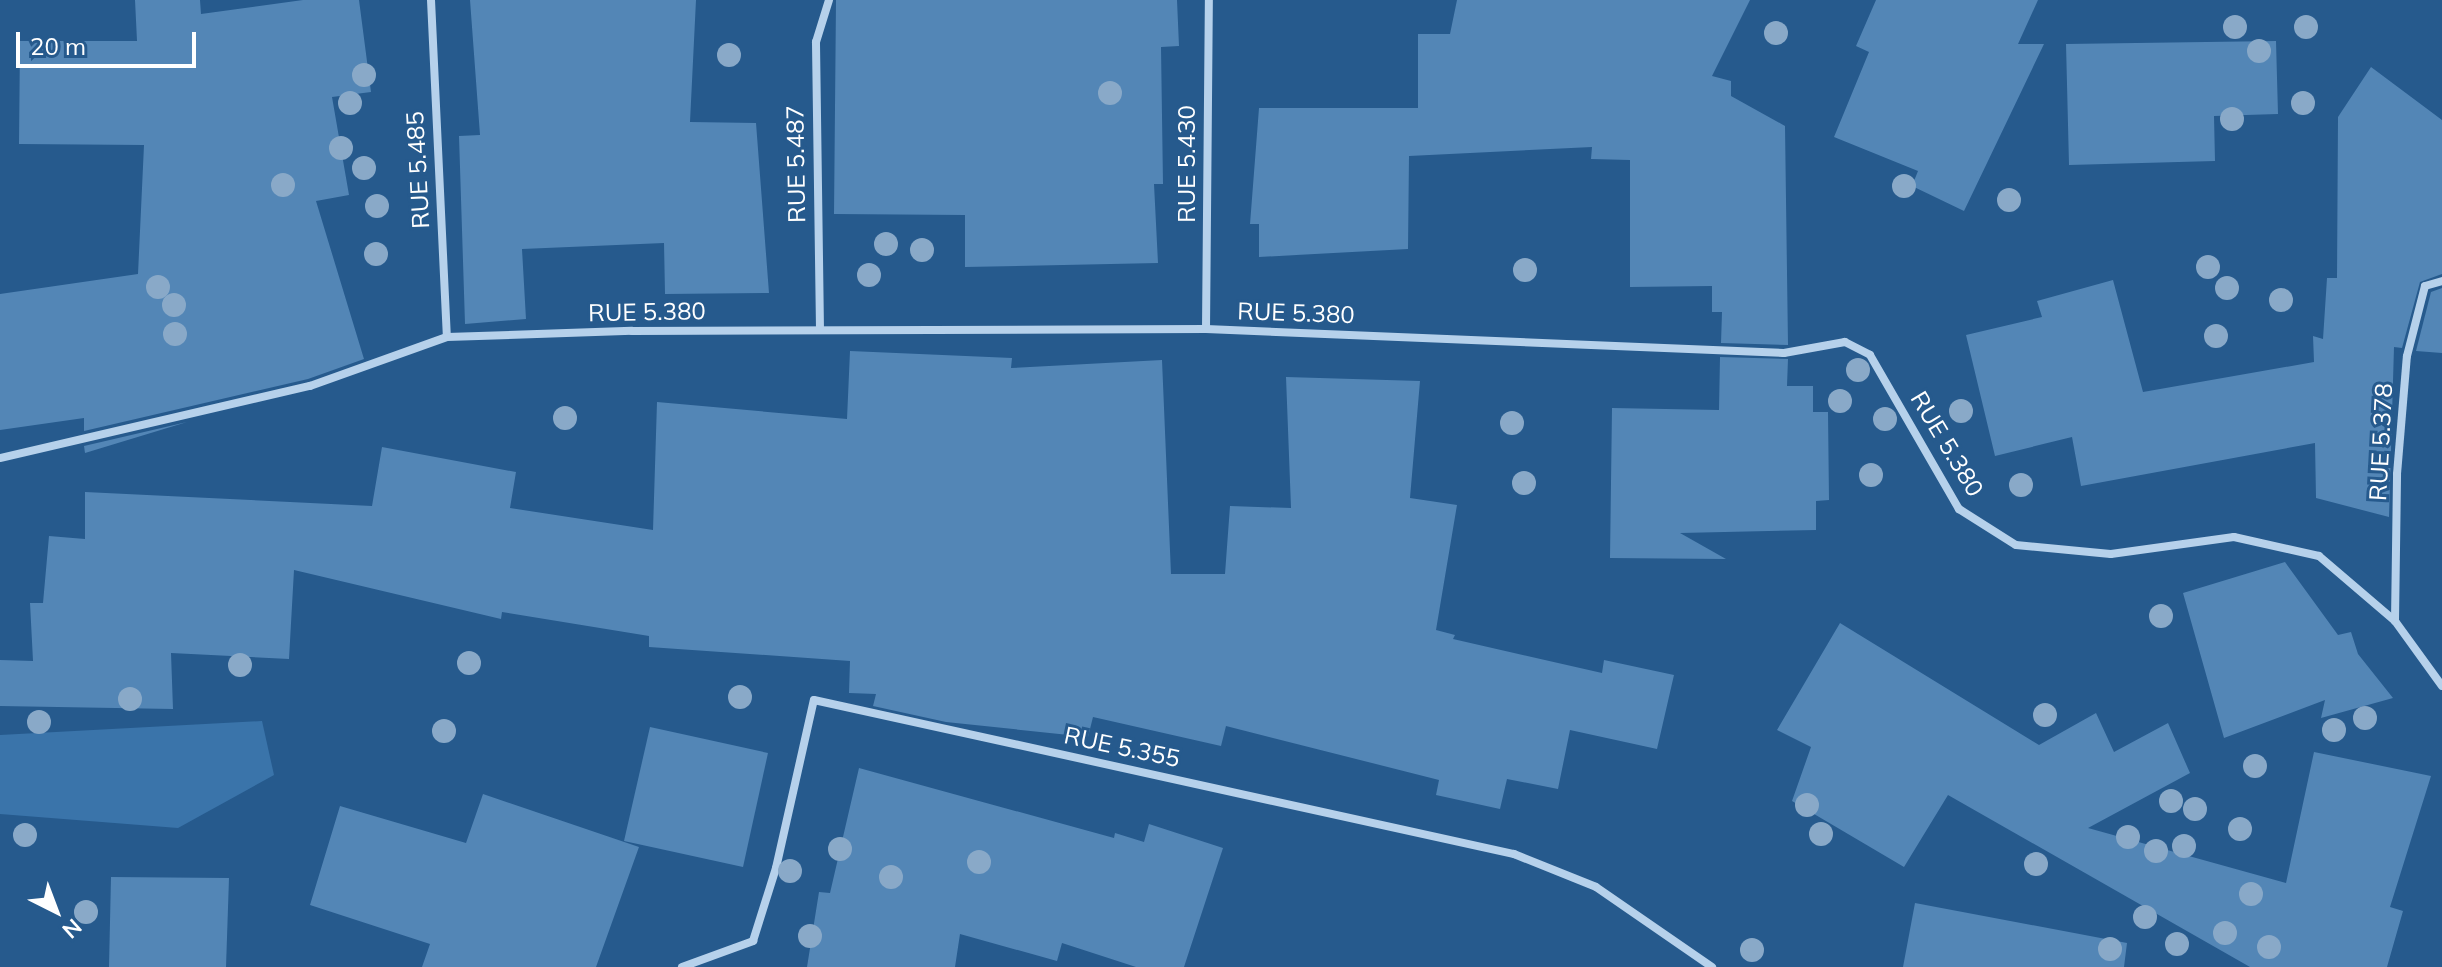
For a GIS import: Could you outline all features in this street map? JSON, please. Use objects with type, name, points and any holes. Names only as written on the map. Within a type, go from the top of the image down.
[{"type":"street","name":"RUE 5.485","points":[[431,0],[447,337]]},
{"type":"street","name":"RUE 5.487","points":[[820,330],[816,42],[829,0]]},
{"type":"street","name":"RUE 5.430","points":[[1206,329],[1209,0]]},
{"type":"street","name":"RUE 5.378","points":[[2395,621],[2397,474],[2407,356],[2425,286],[2442,281]]},
{"type":"street","name":"RUE 5.380","points":[[0,458],[310,386],[447,337],[820,330],[1206,329],[1784,353],[1845,342],[1870,355],[1959,509],[2016,545],[2111,554],[2234,537],[2319,556],[2395,621],[2442,686]]},
{"type":"street","name":"RUE 5.355","points":[[682,967],[753,941],[776,868],[814,700],[1514,854],[1596,887],[1712,967]]},
{"type":"shaded area","points":[[262,721],[274,775],[178,828],[0,814],[0,735]]},
{"type":"building","points":[[135,0],[200,0],[201,14],[303,0],[359,0],[371,92],[332,97],[349,195],[316,201],[364,359],[308,379],[84,431],[84,418],[0,430],[0,294],[138,274],[144,145],[19,144],[20,41],[137,41]]},
{"type":"building","points":[[470,0],[696,0],[690,122],[756,123],[769,293],[665,294],[664,243],[522,249],[526,319],[465,324],[459,136],[480,135]]},
{"type":"building","points":[[836,0],[1177,0],[1179,46],[1161,47],[1163,184],[1154,184],[1158,263],[965,267],[965,215],[834,214]]},
{"type":"building","points":[[1457,0],[1750,0],[1712,76],[1731,81],[1731,96],[1785,126],[1788,345],[1721,343],[1722,312],[1712,312],[1712,286],[1630,287],[1630,160],[1591,159],[1592,147],[1409,156],[1408,249],[1259,257],[1259,224],[1250,224],[1259,108],[1418,108],[1418,34],[1450,34]]},
{"type":"building","points":[[1876,0],[2038,0],[2018,44],[2044,44],[1964,211],[1912,186],[1918,171],[1834,137],[1869,52],[1856,46]]},
{"type":"building","points":[[2276,41],[2278,114],[2214,116],[2215,161],[2069,165],[2066,44]]},
{"type":"building","points":[[2371,67],[2442,120],[2442,274],[2420,282],[2402,348],[2394,347],[2389,517],[2316,498],[2315,443],[2081,486],[2072,437],[1995,456],[1966,335],[2042,317],[2037,301],[2113,280],[2143,392],[2314,362],[2313,336],[2323,339],[2327,278],[2337,278],[2338,117]]},
{"type":"building","points":[[2442,288],[2442,353],[2416,351],[2431,292]]},
{"type":"building","points":[[850,351],[1012,358],[1011,368],[1162,360],[1171,574],[1225,574],[1230,506],[1291,508],[1286,377],[1420,381],[1410,498],[1457,505],[1436,630],[1455,635],[1453,639],[1602,673],[1604,660],[1674,675],[1657,749],[1570,730],[1558,789],[1507,779],[1500,809],[1436,795],[1439,780],[1226,726],[1221,746],[1093,717],[1088,737],[946,722],[873,706],[876,694],[849,693],[850,661],[649,647],[649,636],[502,612],[501,619],[294,570],[289,659],[171,653],[173,709],[0,706],[0,660],[33,661],[30,603],[43,603],[49,536],[85,539],[85,492],[372,506],[382,447],[516,472],[510,508],[653,530],[657,402],[847,419]]},
{"type":"building","points":[[1720,357],[1788,359],[1787,386],[1813,386],[1813,412],[1828,412],[1829,500],[1816,501],[1816,530],[1680,533],[1726,559],[1610,558],[1612,408],[1719,410]]},
{"type":"building","points":[[187,422],[85,453],[84,446]]},
{"type":"building","points":[[2285,562],[2338,635],[2351,632],[2358,654],[2393,698],[2321,718],[2325,700],[2224,738],[2183,593]]},
{"type":"building","points":[[1840,623],[2039,745],[2096,713],[2114,752],[2168,723],[2190,773],[2088,828],[2286,883],[2314,752],[2431,776],[2390,907],[2403,911],[2387,967],[2250,967],[1948,795],[1904,867],[1792,801],[1811,747],[1777,730]]},
{"type":"building","points":[[650,727],[768,753],[743,867],[624,841]]},
{"type":"building","points":[[859,768],[1114,838],[1115,833],[1144,842],[1149,824],[1223,848],[1184,967],[1136,967],[1062,943],[1057,961],[960,934],[955,967],[807,967],[819,892],[830,893]]},
{"type":"building","points":[[483,794],[639,847],[596,967],[422,967],[430,944],[310,905],[340,806],[466,843]]},
{"type":"building","points":[[111,877],[229,878],[226,967],[109,967]]},
{"type":"building","points":[[1915,903],[2127,943],[2124,967],[1903,967]]}]
